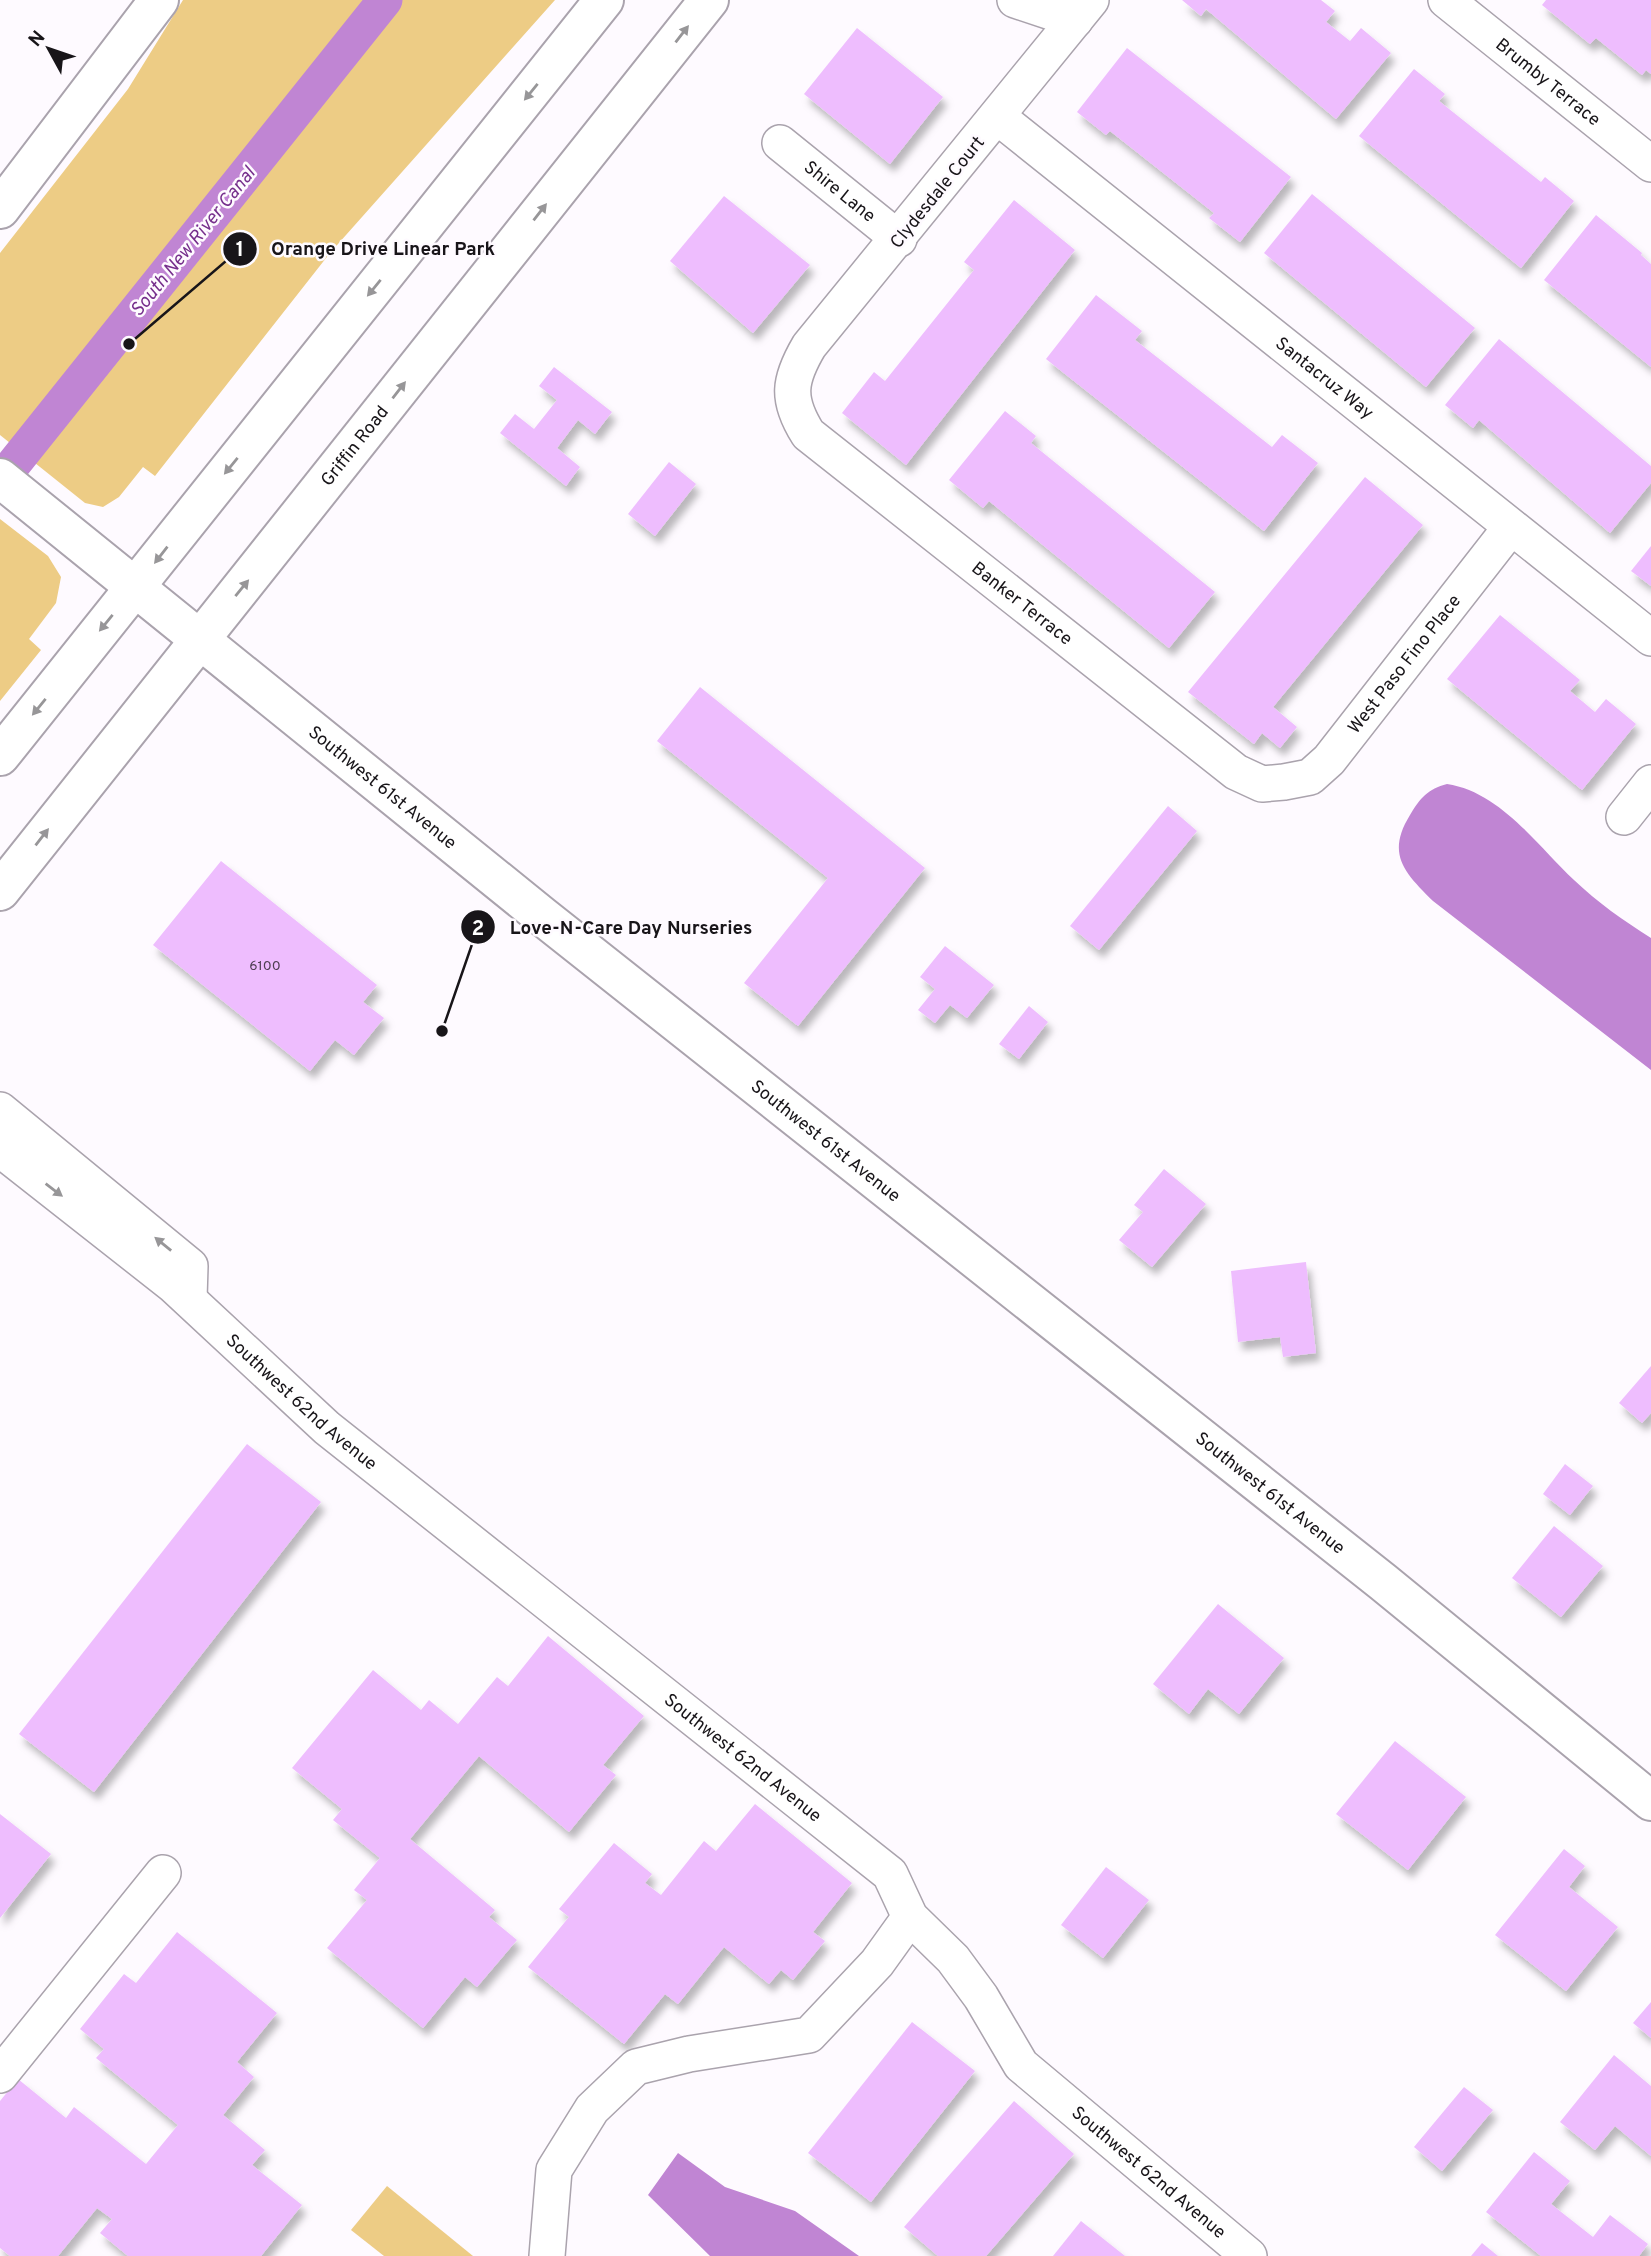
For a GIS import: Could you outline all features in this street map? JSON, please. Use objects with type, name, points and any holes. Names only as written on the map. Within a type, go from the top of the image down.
[{"type":"street","points":[[0,209],[159,0]]},
{"type":"street","points":[[0,756],[604,0]]},
{"type":"street","name":"Griffin Road","points":[[0,891],[709,0]]},
{"type":"street","points":[[1015,0],[1077,7]]},
{"type":"street","name":"Brumby Terrace","points":[[1446,0],[1651,163]]},
{"type":"street","name":"Clydesdale Court","points":[[792,389],[795,370],[809,346],[998,117],[1077,7]]},
{"type":"street","name":"Santacruz Way","points":[[998,117],[1651,638]]},
{"type":"street","name":"Shire Lane","points":[[780,143],[899,239]]},
{"type":"street","name":"Banker Terrace","points":[[792,389],[794,411],[808,433],[848,467],[1236,772],[1262,784],[1284,782]]},
{"type":"street","name":"Southwest 61st Avenue","points":[[0,478],[199,641],[1383,1582],[1651,1801]]},
{"type":"street","name":"West Paso Fino Place","points":[[1284,782],[1310,776],[1329,760],[1511,527]]},
{"type":"street","points":[[1624,817],[1651,783]]},
{"type":"street","points":[[0,1110],[190,1266],[189,1299]]},
{"type":"street","name":"Southwest 62nd Avenue","points":[[0,1149],[83,1212],[189,1299],[327,1428],[890,1874],[910,1917],[953,1959],[981,1997],[1021,2065],[1249,2256]]},
{"type":"street","points":[[0,2075],[163,1873]]},
{"type":"street","points":[[547,2256],[554,2170],[592,2109],[636,2067],[689,2054],[808,2035],[877,1963],[910,1917]]},
{"type":"shaded area","points":[[183,0],[555,0],[330,253],[155,476],[143,467],[119,497],[103,507],[85,503],[0,435],[0,253],[128,89]]},
{"type":"shaded area","points":[[0,519],[48,556],[61,577],[56,603],[29,639],[41,650],[0,701]]},
{"type":"shaded area","points":[[1447,784],[1484,797],[1501,809],[1583,888],[1651,938],[1651,1070],[1433,901],[1414,881],[1399,852],[1403,829],[1421,799]]},
{"type":"shaded area","points":[[678,2153],[725,2187],[795,2211],[859,2256],[710,2256],[648,2195]]},
{"type":"shaded area","points":[[387,2186],[473,2256],[384,2256],[351,2230]]},
{"type":"building","points":[[1182,0],[1321,0],[1335,11],[1326,22],[1350,41],[1361,28],[1391,53],[1336,119],[1206,9],[1201,16]]},
{"type":"building","points":[[1546,0],[1651,0],[1651,74],[1646,70],[1642,75],[1596,38],[1590,44],[1542,5]]},
{"type":"building","points":[[857,28],[943,97],[890,164],[804,94]]},
{"type":"building","points":[[1127,48],[1291,177],[1240,242],[1209,218],[1214,213],[1110,131],[1106,135],[1077,112]]},
{"type":"building","points":[[1414,69],[1445,94],[1439,101],[1541,182],[1545,177],[1574,201],[1521,268],[1359,136]]},
{"type":"building","points":[[1312,194],[1475,328],[1426,387],[1264,253]]},
{"type":"building","points":[[724,196],[810,265],[753,333],[670,261]]},
{"type":"building","points":[[1014,200],[1075,250],[906,465],[842,413],[874,372],[885,381],[974,270],[964,262]]},
{"type":"building","points":[[1596,215],[1642,253],[1651,264],[1651,367],[1544,280]]},
{"type":"building","points":[[1096,295],[1142,331],[1135,340],[1272,447],[1282,435],[1318,463],[1264,531],[1046,359]]},
{"type":"building","points":[[1499,339],[1651,466],[1651,483],[1610,533],[1479,420],[1473,428],[1445,405]]},
{"type":"building","points":[[554,367],[612,412],[595,434],[578,420],[557,448],[580,467],[566,486],[500,433],[515,414],[534,429],[557,400],[539,386]]},
{"type":"building","points":[[1005,411],[1036,436],[1031,443],[1215,592],[1169,648],[989,501],[983,508],[949,480]]},
{"type":"building","points":[[669,462],[696,484],[655,536],[628,514]]},
{"type":"building","points":[[1365,477],[1423,525],[1273,707],[1297,727],[1280,748],[1262,733],[1254,744],[1188,692]]},
{"type":"building","points":[[1651,546],[1651,586],[1631,571]]},
{"type":"building","points":[[1500,615],[1580,680],[1570,691],[1595,712],[1606,699],[1636,724],[1582,790],[1447,679]]},
{"type":"building","points":[[700,687],[925,868],[798,1026],[744,983],[828,878],[657,741]]},
{"type":"building","points":[[1168,806],[1197,831],[1099,950],[1070,926]]},
{"type":"building","points":[[221,861],[377,985],[363,1002],[384,1018],[354,1055],[335,1040],[310,1071],[153,945]]},
{"type":"building","points":[[945,946],[994,985],[967,1018],[950,1005],[935,1023],[918,1010],[935,989],[920,977]]},
{"type":"building","points":[[1029,1006],[1048,1022],[1019,1059],[999,1044]]},
{"type":"building","points":[[1164,1169],[1206,1204],[1152,1267],[1119,1240],[1143,1212],[1134,1205]]},
{"type":"building","points":[[1306,1262],[1316,1353],[1283,1357],[1280,1337],[1238,1342],[1231,1271]]},
{"type":"building","points":[[1651,1366],[1651,1413],[1642,1423],[1619,1403]]},
{"type":"building","points":[[247,1444],[321,1502],[94,1792],[19,1734]]},
{"type":"building","points":[[1565,1464],[1593,1486],[1570,1515],[1543,1494]]},
{"type":"building","points":[[1554,1526],[1603,1566],[1561,1617],[1512,1578]]},
{"type":"building","points":[[1218,1604],[1284,1658],[1239,1714],[1208,1689],[1189,1714],[1153,1684]]},
{"type":"building","points":[[548,1636],[644,1716],[603,1765],[616,1775],[569,1832],[479,1756],[410,1839],[495,1910],[489,1917],[517,1940],[477,1987],[465,1977],[423,2028],[327,1948],[367,1900],[354,1890],[380,1858],[333,1820],[342,1809],[292,1768],[373,1670],[421,1710],[429,1700],[458,1724],[497,1677],[508,1686]]},
{"type":"building","points":[[1395,1741],[1466,1797],[1408,1870],[1336,1814]]},
{"type":"building","points":[[755,1804],[852,1883],[813,1932],[825,1941],[793,1980],[781,1970],[769,1984],[724,1947],[678,2004],[665,1994],[624,2044],[528,1967],[569,1917],[559,1909],[614,1843],[652,1874],[645,1883],[661,1895],[704,1841],[716,1851]]},
{"type":"building","points":[[0,1814],[51,1854],[0,1918]]},
{"type":"building","points":[[1564,1849],[1585,1866],[1569,1887],[1618,1927],[1566,1991],[1495,1935]]},
{"type":"building","points":[[1106,1867],[1149,1900],[1103,1958],[1061,1925]]},
{"type":"building","points":[[177,1932],[277,2013],[237,2062],[254,2077],[223,2115],[265,2150],[252,2165],[302,2205],[261,2256],[128,2256],[100,2233],[112,2219],[97,2208],[58,2256],[10,2256],[0,2248],[0,2101],[18,2079],[66,2118],[74,2107],[146,2164],[178,2125],[96,2058],[104,2049],[80,2029],[124,1974],[136,1983]]},
{"type":"building","points":[[1651,2002],[1651,2038],[1633,2023]]},
{"type":"building","points":[[912,2022],[975,2071],[871,2202],[808,2153]]},
{"type":"building","points":[[1614,2055],[1651,2086],[1651,2156],[1615,2126],[1595,2150],[1560,2122]]},
{"type":"building","points":[[1464,2087],[1493,2110],[1442,2171],[1414,2147]]},
{"type":"building","points":[[1014,2101],[1074,2154],[986,2256],[938,2256],[904,2227]]},
{"type":"building","points":[[1534,2152],[1570,2181],[1551,2204],[1593,2237],[1610,2215],[1648,2244],[1639,2256],[1541,2256],[1486,2212]]},
{"type":"building","points":[[1081,2221],[1125,2256],[1053,2256]]},
{"type":"building","points":[[1482,2243],[1498,2256],[1471,2256]]},
{"type":"waterway","name":"South New River Canal","points":[[0,481],[385,0]]},
{"type":"place","name":"Orange Drive Linear Park","points":[[129,344]]},
{"type":"place","name":"Love-N-Care Day Nurseries","points":[[442,1031]]}]
